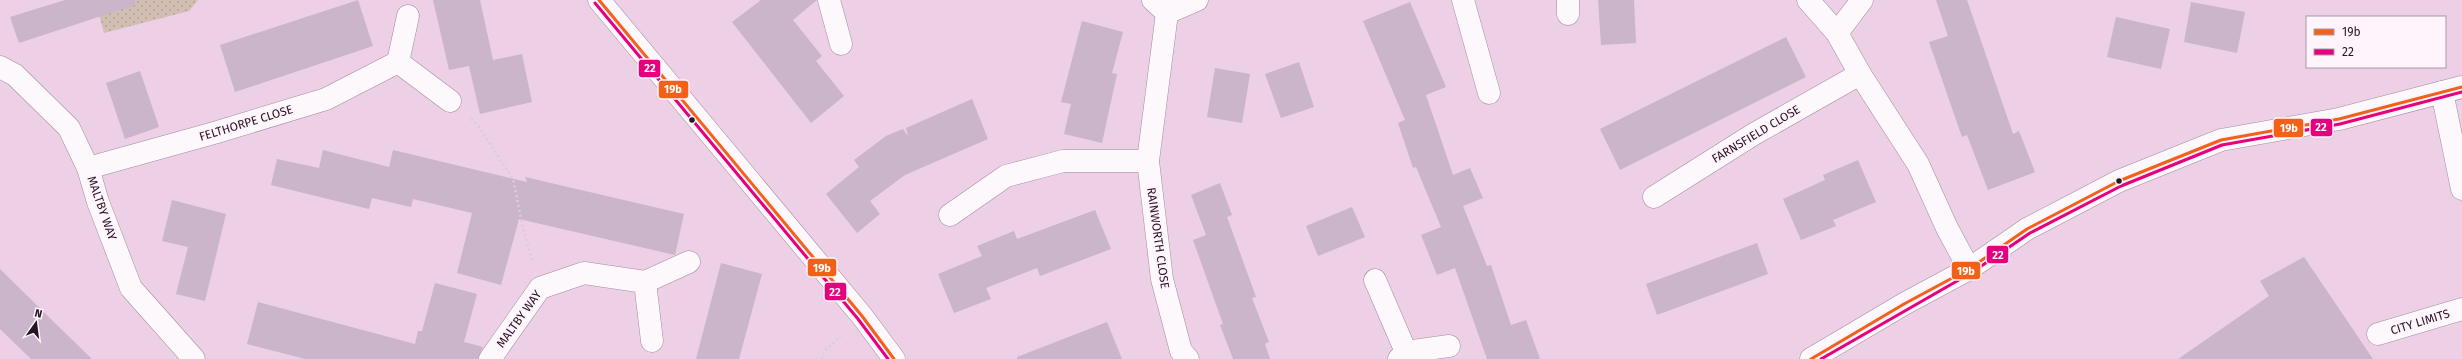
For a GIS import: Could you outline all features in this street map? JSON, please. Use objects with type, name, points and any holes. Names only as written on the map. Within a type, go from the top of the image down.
[{"type":"street","points":[[599,0],[857,310],[894,359]]},
{"type":"street","points":[[829,0],[841,44]]},
{"type":"street","points":[[1160,7],[1196,0]]},
{"type":"street","points":[[1463,0],[1488,93]]},
{"type":"street","points":[[1808,0],[1837,33],[1860,74],[1918,164],[1947,228],[1969,269]]},
{"type":"street","points":[[1837,33],[1862,0]]},
{"type":"street","name":"RAINWORTH CLOSE","points":[[1160,7],[1148,161],[1162,279],[1181,351],[1188,359]]},
{"type":"street","points":[[408,16],[398,62],[450,101]]},
{"type":"street","name":"FELTHORPE CLOSE","points":[[88,168],[214,134],[326,99],[398,62]]},
{"type":"street","name":"MALTBY WAY","points":[[0,67],[15,75],[69,128],[88,168],[98,202],[131,288],[194,359]]},
{"type":"street","name":"FARNSFIELD CLOSE","points":[[1654,197],[1754,134],[1860,74]]},
{"type":"street","points":[[1811,359],[1904,304],[1969,269],[2027,229],[2119,181],[2221,140],[2339,119],[2452,89],[2462,189]]},
{"type":"street","points":[[950,215],[1006,176],[1063,160],[1148,161]]},
{"type":"street","points":[[652,341],[646,282],[689,262]]},
{"type":"street","name":"MALTBY WAY","points":[[490,359],[540,288],[584,273],[646,282]]},
{"type":"street","points":[[1375,280],[1402,356],[1449,346]]},
{"type":"street","name":"CITY LIMITS","points":[[2378,334],[2462,309]]},
{"type":"path","points":[[450,101],[479,127],[513,179],[523,228],[540,288]]},
{"type":"shaded area","points":[[95,0],[198,0],[189,11],[104,33]]},
{"type":"building","points":[[65,0],[135,0],[135,5],[19,43],[10,17]]},
{"type":"building","points":[[358,0],[373,46],[235,92],[220,45]]},
{"type":"building","points":[[433,0],[480,0],[493,60],[522,54],[532,102],[480,114],[469,66],[449,70]]},
{"type":"building","points":[[761,0],[817,0],[793,20],[822,56],[816,61],[844,96],[811,123],[732,22]]},
{"type":"building","points":[[1598,0],[1634,0],[1636,43],[1601,45]]},
{"type":"building","points":[[1936,0],[1967,0],[2013,134],[2019,131],[2035,172],[1988,190],[1967,135],[1962,137],[1929,42],[1948,36]]},
{"type":"building","points":[[1410,2],[1446,87],[1426,95],[1453,175],[1470,168],[1483,198],[1463,206],[1487,266],[1491,265],[1511,325],[1526,320],[1540,359],[1487,359],[1455,268],[1437,275],[1421,235],[1441,227],[1416,167],[1413,168],[1398,123],[1405,120],[1363,21]]},
{"type":"building","points":[[2191,2],[2245,12],[2237,53],[2184,42]]},
{"type":"building","points":[[2116,17],[2170,29],[2161,69],[2107,57]]},
{"type":"building","points":[[1082,21],[1123,32],[1112,73],[1117,74],[1102,143],[1064,134],[1071,104],[1061,102]]},
{"type":"building","points":[[1786,37],[1806,77],[1620,170],[1600,129]]},
{"type":"building","points":[[1299,62],[1314,107],[1281,118],[1265,74]]},
{"type":"building","points":[[1215,68],[1250,74],[1242,123],[1207,117]]},
{"type":"building","points":[[140,71],[159,127],[125,139],[106,83]]},
{"type":"building","points":[[972,99],[988,139],[905,175],[870,201],[880,214],[857,233],[826,194],[859,167],[854,160],[886,136],[903,129],[908,136],[906,128]]},
{"type":"building","points":[[323,150],[389,167],[393,150],[527,182],[525,177],[684,214],[675,255],[519,219],[501,285],[457,273],[472,213],[413,199],[411,207],[372,198],[369,209],[271,185],[277,159],[319,168]]},
{"type":"building","points":[[1858,160],[1876,202],[1833,220],[1836,226],[1801,240],[1783,199],[1825,180],[1823,175]]},
{"type":"building","points":[[1220,183],[1232,215],[1227,217],[1256,297],[1252,298],[1269,342],[1265,344],[1270,359],[1233,359],[1220,325],[1223,324],[1193,240],[1206,235],[1191,195]]},
{"type":"building","points":[[172,200],[226,214],[205,301],[176,294],[188,247],[162,241]]},
{"type":"building","points":[[1352,207],[1365,237],[1318,256],[1306,226]]},
{"type":"building","points":[[1095,210],[1111,249],[1040,276],[1037,268],[986,288],[991,299],[954,313],[938,274],[982,256],[977,246],[1014,231],[1017,239]]},
{"type":"building","points":[[1757,243],[1768,274],[1657,315],[1646,284]]},
{"type":"building","points":[[2304,257],[2373,359],[2178,359],[2269,296],[2260,281]]},
{"type":"building","points":[[721,263],[762,274],[739,359],[696,359]]},
{"type":"building","points":[[0,269],[92,359],[31,359],[0,329]]},
{"type":"building","points":[[435,283],[477,294],[464,342],[483,347],[478,359],[305,359],[247,344],[258,302],[415,344],[418,331],[422,331]]},
{"type":"building","points":[[1107,322],[1122,359],[1017,359],[1017,357]]},
{"type":"transit line","name":"19b","points":[[599,0],[862,316],[894,359]]},
{"type":"transit line","name":"22","points":[[595,3],[858,319],[888,359]]},
{"type":"transit line","name":"19b","points":[[1811,359],[1904,304],[1969,269],[2027,229],[2119,181],[2221,140],[2339,119],[2462,87]]},
{"type":"transit line","name":"22","points":[[1821,359],[1971,273],[2030,233],[2121,186],[2222,145],[2340,124],[2462,92]]}]
